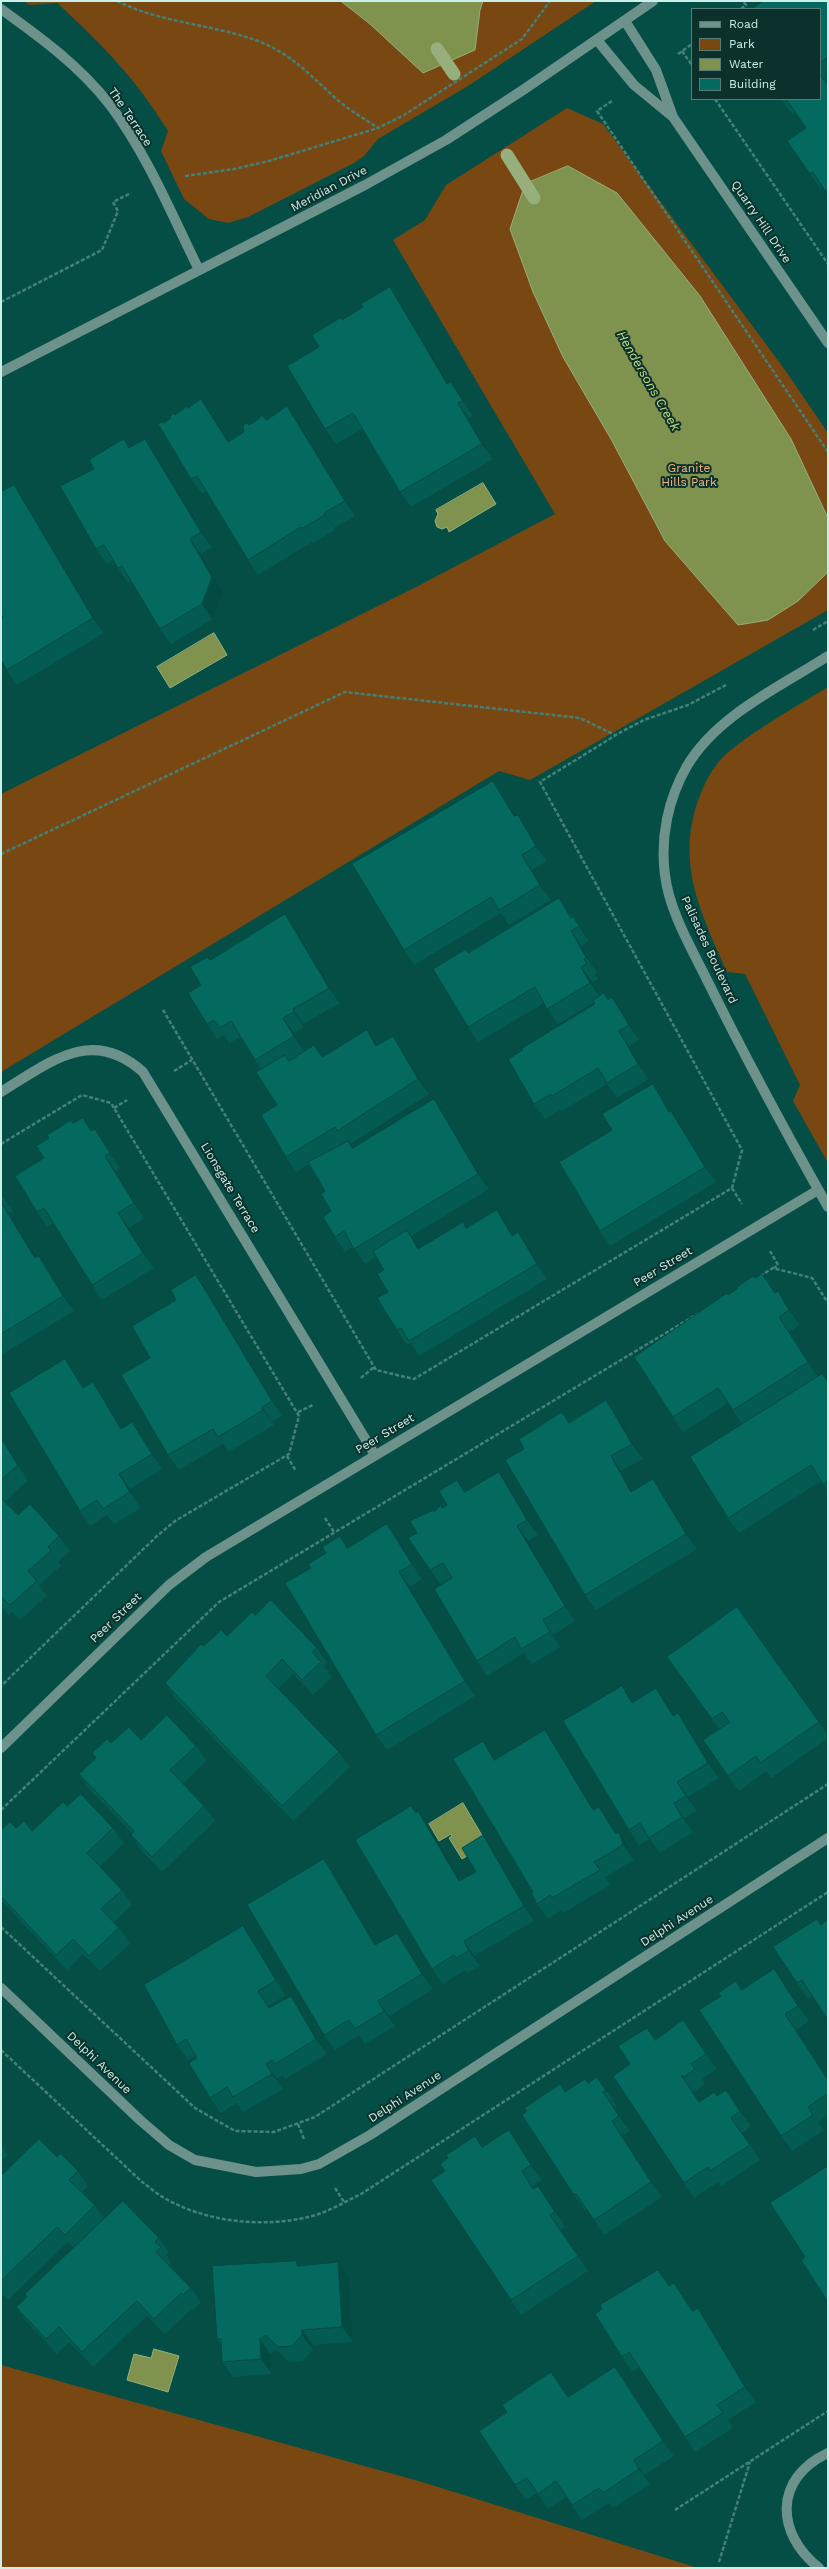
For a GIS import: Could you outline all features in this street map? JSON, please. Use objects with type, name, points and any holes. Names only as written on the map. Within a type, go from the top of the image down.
[{"type":"street","name":"Meridian Drive","points":[[1,372],[365,185],[446,140],[653,1]]},
{"type":"street","name":"The Terrace","points":[[1,9],[43,40],[80,71],[110,105],[144,162],[199,270]]},
{"type":"street","name":"Quarry Hill Drive","points":[[625,21],[656,70],[673,117],[828,343]]},
{"type":"street","name":"Quarry Hill Drive","points":[[597,40],[634,85],[673,117]]},
{"type":"street","name":"Palisades Boulevard","points":[[828,656],[726,723],[711,737],[687,765],[672,798],[664,839],[665,877],[676,912],[720,1008],[828,1207]]},
{"type":"street","name":"Lionsgate Terrace","points":[[1,1092],[59,1059],[86,1049],[113,1052],[143,1072],[375,1455]]},
{"type":"street","name":"Peer Street","points":[[1,1748],[169,1585],[223,1546],[818,1190]]},
{"type":"street","name":"Delphi Avenue","points":[[1,1988],[140,2120],[169,2145],[188,2156],[225,2168],[256,2172],[301,2169],[319,2164],[370,2135],[828,1838]]},
{"type":"street","points":[[819,2568],[804,2556],[792,2538],[786,2516],[789,2494],[798,2474],[815,2459],[828,2453]]},
{"type":"path","points":[[117,1],[168,18],[217,28],[251,39],[285,55],[310,73],[334,97],[378,128],[404,115],[522,39],[550,1]]},
{"type":"path","points":[[691,45],[682,51],[691,64]]},
{"type":"path","points":[[716,100],[828,264]]},
{"type":"path","points":[[597,111],[828,452]]},
{"type":"path","points":[[808,633],[828,621]]},
{"type":"path","points":[[163,1010],[376,1370],[414,1379],[732,1188],[742,1150],[540,782],[615,735],[644,720],[688,705],[731,681]]},
{"type":"path","points":[[1,854],[345,692],[580,718],[615,735]]},
{"type":"path","points":[[1,1144],[82,1095],[111,1103],[299,1416],[289,1454],[175,1522],[157,1536],[1,1686]]},
{"type":"path","points":[[753,1280],[773,1268],[812,1278],[828,1303]]},
{"type":"path","points":[[1,1810],[219,1602],[706,1308]]},
{"type":"path","points":[[1,1927],[195,2108],[235,2131],[274,2132],[315,2117],[828,1784]]},
{"type":"path","points":[[675,2510],[828,2411]]},
{"type":"path","points":[[719,2562],[750,2462]]},
{"type":"green space","points":[[23,1],[596,1],[468,86],[378,139],[364,156],[354,163],[248,217],[228,223],[209,219],[184,199],[161,151],[168,131],[131,78],[89,33],[57,3],[30,5]]},
{"type":"green space","name":"Granite Hills Park","points":[[567,108],[603,124],[785,370],[828,433],[828,610],[530,780],[499,771],[1,1072],[1,794],[418,586],[555,514],[393,240],[425,220],[446,185]]},
{"type":"green space","points":[[828,687],[828,1163],[793,1101],[800,1085],[745,974],[727,972],[717,950],[700,908],[694,887],[690,866],[690,844],[692,822],[699,798],[710,774],[721,759],[763,727]]},
{"type":"green space","points":[[1,2365],[422,2482],[698,2568],[1,2568]]},
{"type":"water","points":[[341,1],[483,1],[480,10],[475,50],[423,73],[370,24]]},
{"type":"water","points":[[568,166],[617,193],[700,296],[791,439],[828,518],[828,572],[798,601],[768,620],[738,625],[665,541],[611,439],[563,357],[533,292],[510,229],[525,184]]},
{"type":"water","points":[[483,483],[496,504],[449,532],[447,527],[442,529],[437,527],[435,521],[438,514],[436,510]]},
{"type":"water","points":[[214,633],[227,655],[170,688],[157,667]]},
{"type":"water","points":[[463,1803],[487,1844],[462,1859],[449,1838],[452,1836],[451,1834],[439,1841],[429,1824]]},
{"type":"water","points":[[154,2349],[179,2356],[168,2392],[127,2380],[134,2354],[151,2358]]},
{"type":"building","points":[[763,1],[828,1],[828,57],[821,62],[821,8],[753,8]]},
{"type":"building","points":[[821,76],[827,84],[828,83],[828,189],[825,191],[813,172],[810,174],[787,141],[806,128],[787,100],[821,100]]},
{"type":"building","points":[[390,287],[447,384],[451,382],[463,401],[458,403],[482,444],[400,492],[353,413],[325,429],[287,366],[319,347],[312,335],[340,318],[342,320],[363,307],[361,304]]},
{"type":"building","points":[[201,399],[228,442],[244,432],[243,425],[247,423],[249,425],[259,419],[261,415],[267,420],[287,406],[345,501],[324,513],[325,515],[303,528],[301,527],[248,560],[197,476],[191,479],[158,424],[162,422],[164,423],[171,418],[170,416],[174,413],[175,415],[187,406],[188,408]]},
{"type":"building","points":[[124,439],[129,448],[145,439],[201,532],[190,539],[212,577],[202,604],[160,629],[122,566],[118,568],[104,545],[96,549],[60,486],[94,469],[89,460]]},
{"type":"building","points":[[14,485],[93,618],[7,670],[1,660],[1,619],[3,618],[1,614],[1,492]]},
{"type":"building","points":[[493,781],[514,816],[518,815],[536,846],[522,855],[540,885],[499,910],[491,897],[404,950],[352,864]]},
{"type":"building","points":[[559,898],[571,918],[573,916],[579,926],[571,931],[586,957],[584,959],[587,964],[581,967],[590,983],[547,1009],[535,987],[468,1027],[433,969],[466,949],[468,953]]},
{"type":"building","points":[[285,914],[329,988],[293,1009],[294,1012],[283,1018],[294,1036],[255,1060],[231,1021],[219,1028],[214,1020],[207,1024],[188,993],[201,985],[190,967],[207,957],[210,960]]},
{"type":"building","points":[[604,993],[608,1000],[612,997],[629,1025],[619,1031],[638,1064],[607,1083],[598,1068],[552,1096],[551,1094],[534,1104],[508,1059],[523,1050],[522,1048],[595,1004],[593,1001]]},
{"type":"building","points":[[367,1030],[376,1046],[393,1036],[418,1079],[337,1131],[335,1127],[286,1157],[261,1115],[277,1105],[256,1072],[285,1055],[289,1061],[314,1045],[322,1057]]},
{"type":"building","points":[[653,1084],[669,1112],[671,1111],[705,1167],[600,1231],[559,1162],[612,1130],[602,1114]]},
{"type":"building","points":[[434,1099],[478,1174],[354,1249],[344,1231],[335,1237],[323,1217],[331,1211],[321,1194],[325,1191],[308,1162],[348,1141],[352,1148]]},
{"type":"building","points":[[83,1118],[91,1131],[95,1129],[110,1153],[105,1156],[134,1203],[118,1213],[143,1253],[92,1285],[44,1208],[37,1212],[15,1176],[44,1158],[36,1146],[49,1138],[47,1135],[71,1120],[73,1123]]},
{"type":"building","points":[[1,1202],[35,1258],[39,1256],[63,1296],[1,1334]]},
{"type":"building","points":[[497,1210],[512,1236],[518,1232],[537,1264],[409,1341],[401,1328],[397,1330],[377,1298],[388,1292],[377,1274],[384,1270],[373,1251],[407,1230],[418,1249],[463,1222],[466,1228]]},
{"type":"building","points":[[762,1274],[775,1293],[778,1291],[789,1310],[779,1317],[808,1362],[733,1410],[718,1388],[673,1417],[634,1357],[727,1293],[728,1295],[753,1276],[755,1278]]},
{"type":"building","points":[[196,1275],[272,1401],[262,1407],[263,1410],[218,1437],[213,1429],[168,1455],[121,1375],[150,1358],[132,1326],[176,1300],[171,1290]]},
{"type":"building","points":[[65,1359],[83,1388],[93,1382],[121,1429],[132,1422],[152,1454],[119,1474],[130,1492],[103,1509],[97,1500],[80,1511],[9,1393]]},
{"type":"building","points":[[822,1374],[828,1382],[828,1481],[823,1484],[811,1465],[728,1518],[690,1457]]},
{"type":"building","points":[[606,1400],[632,1444],[611,1456],[631,1492],[653,1479],[686,1534],[585,1595],[505,1460],[524,1449],[519,1439],[562,1412],[569,1423]]},
{"type":"building","points":[[1,1438],[18,1465],[1,1480]]},
{"type":"building","points":[[499,1472],[527,1520],[517,1526],[565,1606],[543,1620],[550,1632],[521,1649],[515,1637],[477,1661],[434,1589],[452,1578],[443,1563],[430,1570],[408,1538],[417,1533],[410,1521],[433,1510],[434,1512],[441,1505],[442,1508],[447,1505],[439,1491],[457,1480],[464,1492]]},
{"type":"building","points":[[1,1498],[18,1515],[30,1504],[59,1536],[48,1547],[51,1551],[28,1571],[37,1581],[10,1605],[1,1597]]},
{"type":"building","points":[[387,1524],[412,1564],[399,1572],[465,1681],[376,1735],[285,1583],[311,1568],[308,1564],[326,1553],[322,1547],[340,1536],[347,1548]]},
{"type":"building","points":[[271,1600],[317,1648],[312,1652],[321,1662],[302,1680],[282,1659],[266,1676],[339,1752],[282,1806],[165,1683],[201,1644],[204,1646],[221,1630],[227,1636],[252,1612],[255,1615]]},
{"type":"building","points":[[737,1607],[819,1722],[760,1763],[756,1756],[728,1776],[703,1740],[730,1722],[722,1712],[712,1719],[667,1657]]},
{"type":"building","points":[[622,1686],[632,1703],[656,1688],[673,1716],[678,1713],[708,1763],[677,1782],[686,1796],[674,1803],[682,1817],[649,1838],[640,1823],[629,1830],[563,1721]]},
{"type":"building","points":[[167,1715],[196,1746],[170,1770],[204,1806],[152,1857],[131,1835],[134,1831],[79,1774],[96,1758],[92,1753],[107,1739],[111,1743],[129,1727],[141,1740]]},
{"type":"building","points":[[545,1730],[593,1810],[599,1807],[616,1834],[619,1832],[623,1845],[594,1862],[600,1870],[552,1898],[550,1895],[537,1904],[531,1893],[533,1892],[453,1759],[483,1741],[494,1760]]},
{"type":"building","points":[[81,1794],[113,1828],[87,1853],[122,1890],[101,1909],[119,1928],[89,1956],[73,1939],[56,1955],[1,1896],[1,1830],[10,1822],[16,1828],[24,1821],[32,1831],[63,1802],[67,1806]]},
{"type":"building","points":[[411,1806],[416,1813],[418,1811],[459,1881],[476,1872],[462,1848],[483,1835],[524,1906],[464,1941],[469,1951],[456,1958],[454,1955],[432,1969],[355,1840]]},
{"type":"building","points":[[324,1859],[375,1945],[397,1933],[422,1974],[378,2001],[384,2011],[355,2029],[349,2020],[324,2035],[247,1905]]},
{"type":"building","points":[[817,1919],[821,1925],[828,1919],[828,2020],[802,1980],[797,1983],[773,1947]]},
{"type":"building","points":[[243,1926],[276,1980],[258,1991],[269,2008],[291,1996],[316,2039],[275,2064],[272,2060],[266,2064],[272,2074],[233,2097],[227,2087],[210,2098],[189,2063],[197,2058],[186,2039],[177,2045],[144,1985]]},
{"type":"building","points":[[774,1969],[798,2006],[785,2014],[828,2080],[828,2093],[808,2107],[813,2115],[781,2136],[699,2010],[721,1996],[718,1993],[736,1981],[741,1990]]},
{"type":"building","points":[[683,2020],[706,2054],[691,2064],[695,2069],[684,2077],[681,2075],[699,2102],[715,2092],[717,2096],[726,2090],[740,2111],[731,2118],[750,2145],[710,2171],[708,2167],[684,2183],[613,2076],[630,2064],[618,2046],[647,2028],[655,2040]]},
{"type":"building","points":[[597,2077],[606,2091],[603,2092],[619,2116],[612,2121],[651,2182],[594,2220],[576,2194],[574,2195],[522,2115],[527,2111],[524,2108],[560,2084],[565,2092],[585,2079],[588,2083]]},
{"type":"building","points":[[509,2130],[531,2165],[522,2171],[533,2189],[538,2186],[555,2212],[550,2215],[578,2256],[511,2300],[431,2180],[445,2171],[440,2164],[448,2158],[446,2155],[475,2136],[482,2147]]},
{"type":"building","points":[[39,2139],[57,2157],[60,2153],[78,2171],[69,2180],[95,2205],[65,2235],[57,2227],[1,2281],[1,2176]]},
{"type":"building","points":[[828,2166],[828,2302],[801,2260],[805,2257],[770,2203]]},
{"type":"building","points":[[123,2201],[159,2238],[155,2242],[161,2247],[156,2252],[191,2288],[183,2295],[181,2293],[154,2319],[137,2301],[82,2352],[59,2327],[46,2339],[16,2307],[27,2297],[25,2294]]},
{"type":"building","points":[[297,2261],[297,2266],[338,2262],[342,2327],[302,2330],[302,2335],[292,2346],[278,2347],[266,2335],[260,2339],[261,2359],[222,2362],[221,2339],[217,2339],[212,2266]]},
{"type":"building","points":[[658,2270],[669,2286],[674,2283],[692,2311],[698,2308],[745,2387],[717,2405],[723,2413],[685,2437],[629,2352],[622,2357],[595,2314],[602,2309],[600,2305]]},
{"type":"building","points":[[615,2367],[663,2441],[634,2460],[639,2469],[603,2493],[599,2488],[572,2505],[556,2481],[538,2494],[527,2478],[515,2485],[479,2431],[507,2412],[502,2405],[551,2372],[568,2397]]},
{"type":"waterway","name":"Hendersons Creek","points":[[437,49],[454,74]]},
{"type":"waterway","name":"Hendersons Creek","points":[[507,155],[534,198]]}]
